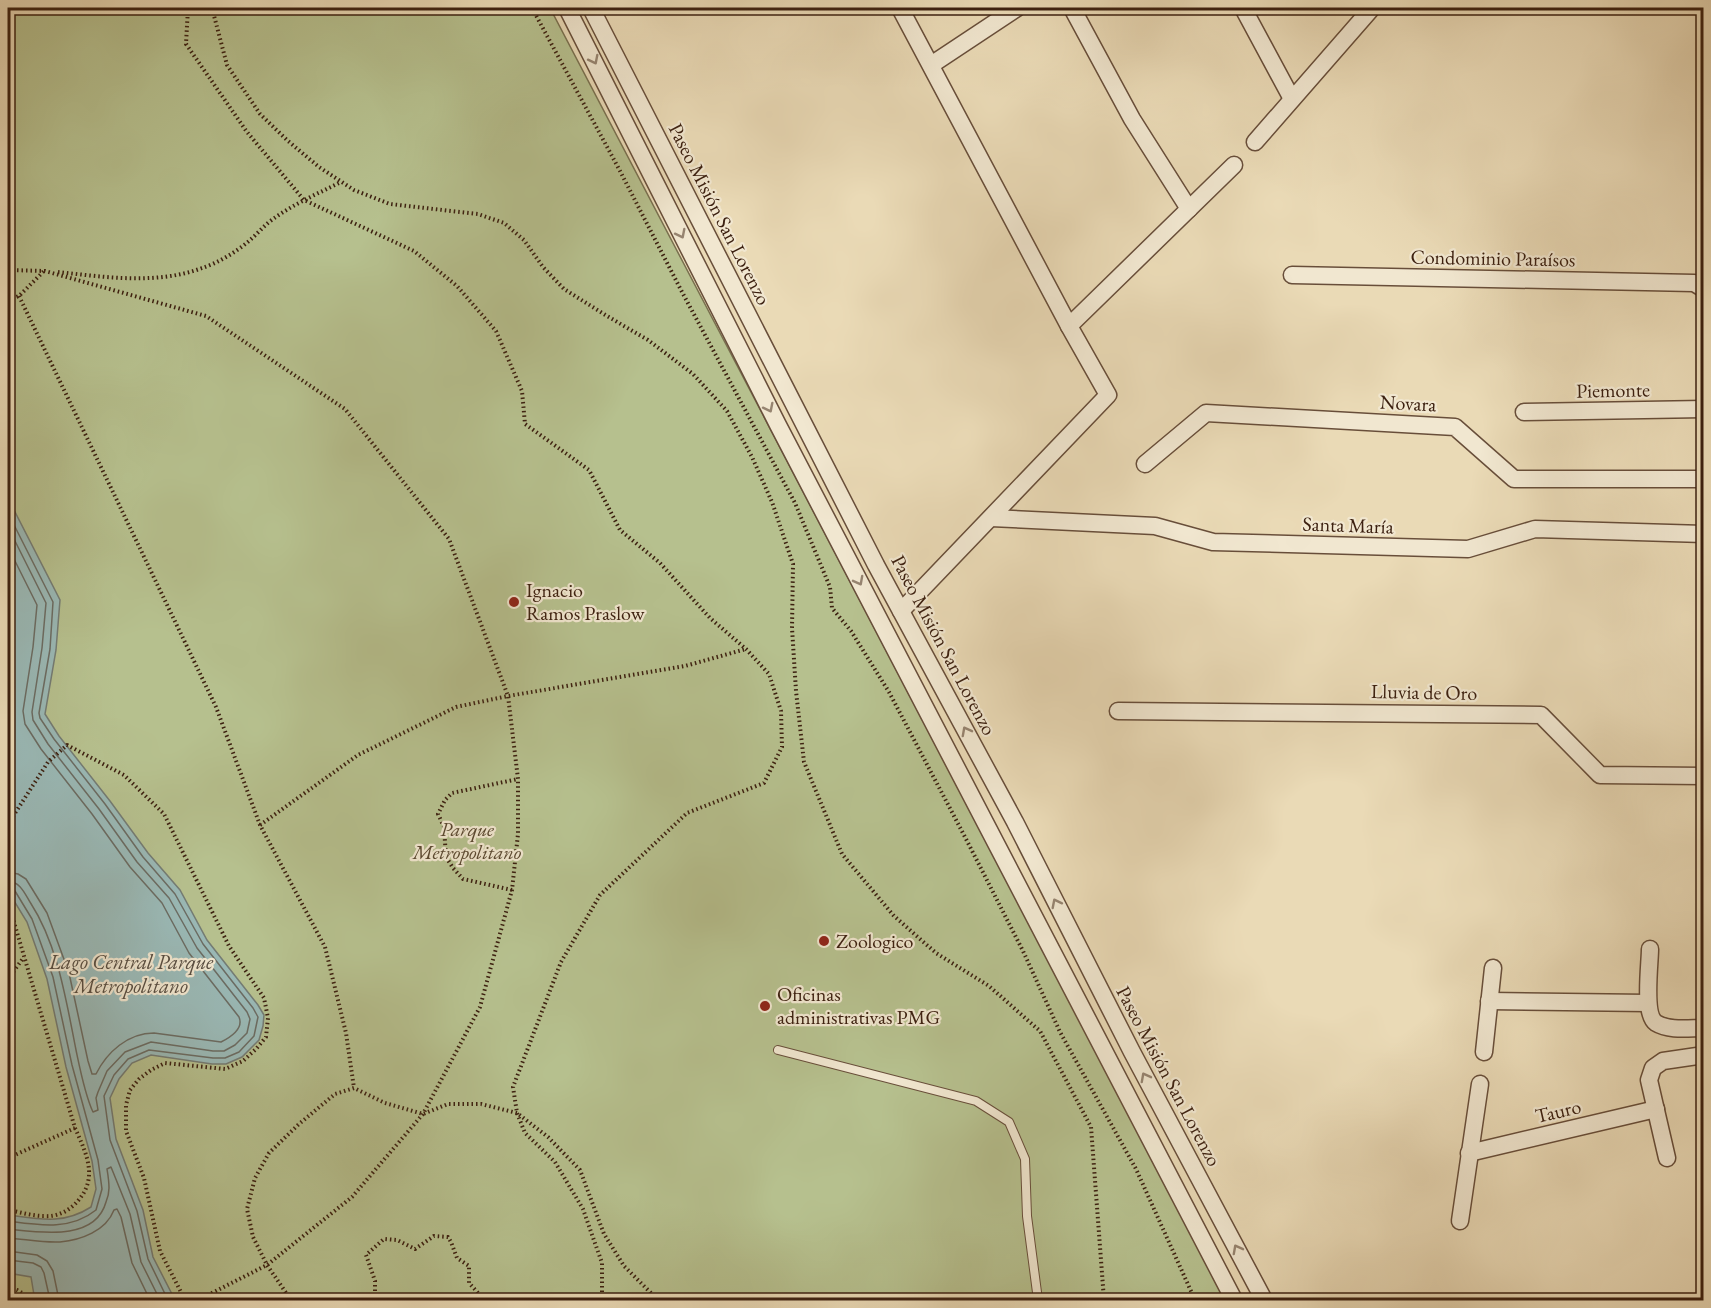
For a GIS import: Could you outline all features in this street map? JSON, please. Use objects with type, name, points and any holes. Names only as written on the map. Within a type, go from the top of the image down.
[{"type":"street","points":[[567,8],[783,436],[1234,1300]]},
{"type":"street","name":"Paseo Misión San Lorenzo","points":[[591,8],[901,611],[1015,822],[1126,1041],[1264,1300]]},
{"type":"street","points":[[900,8],[1108,395],[901,611]]},
{"type":"street","points":[[931,65],[1017,8]]},
{"type":"street","points":[[1072,8],[1132,119],[1189,209]]},
{"type":"street","points":[[1243,8],[1292,99]]},
{"type":"street","points":[[1255,142],[1372,8]]},
{"type":"street","points":[[1069,326],[1234,165]]},
{"type":"street","name":"Condominio Paraísos","points":[[1292,275],[1700,283]]},
{"type":"street","name":"Piemonte","points":[[1524,412],[1704,409]]},
{"type":"street","name":"Novara","points":[[1145,464],[1206,413],[1455,427],[1514,479],[1704,479]]},
{"type":"street","name":"Santa María","points":[[991,518],[1155,526],[1213,542],[1468,549],[1534,529],[1704,534]]},
{"type":"street","name":"Lluvia de Oro","points":[[1118,711],[1541,715],[1600,775],[1704,776]]},
{"type":"street","points":[[1650,949],[1648,1003],[1650,1016],[1656,1023],[1671,1028],[1704,1028]]},
{"type":"street","points":[[1484,1052],[1493,968]]},
{"type":"street","points":[[1489,1001],[1648,1003]]},
{"type":"street","points":[[1667,1158],[1649,1080],[1653,1068],[1663,1061],[1704,1055]]},
{"type":"street","points":[[1460,1221],[1480,1084]]},
{"type":"street","name":"Tauro","points":[[1469,1153],[1656,1109]]},
{"type":"lane","points":[[778,1050],[976,1101],[1009,1122],[1025,1160],[1027,1216],[1038,1300]]},
{"type":"path","points":[[188,8],[186,44],[247,132],[304,200],[414,251],[457,286],[496,331],[522,391],[525,424],[589,470],[620,530],[660,563],[710,618],[746,649],[769,674],[781,711],[782,747],[764,783],[687,813],[600,895],[561,962],[513,1087],[517,1113],[525,1133],[555,1162],[583,1209],[602,1263],[602,1300]]},
{"type":"path","points":[[212,8],[227,65],[260,114],[320,167],[354,190],[390,204],[478,214],[504,223],[524,240],[543,267],[564,288],[648,340],[693,374],[727,411],[752,457],[772,502],[793,564],[792,627],[804,762],[842,854],[894,916],[936,953],[989,986],[1040,1031],[1091,1127],[1104,1300]]},
{"type":"path","points":[[532,8],[795,503],[830,587],[832,608],[851,631],[889,692],[1023,951],[1060,1032],[1136,1169],[1196,1300]]},
{"type":"path","points":[[8,270],[45,270],[107,277],[147,278],[194,271],[226,257],[248,242],[270,222],[304,200],[342,182]]},
{"type":"path","points":[[8,300],[19,296],[45,270]]},
{"type":"path","points":[[45,270],[206,316],[345,409],[449,539],[508,696],[519,779],[518,834],[513,890],[480,1007],[423,1114],[352,1197],[267,1265],[198,1300]]},
{"type":"path","points":[[19,296],[216,707],[260,825],[325,947],[346,1033],[354,1088]]},
{"type":"path","points":[[260,825],[358,755],[456,706],[685,666],[746,649]]},
{"type":"path","points":[[8,824],[48,762],[67,745],[124,776],[164,814],[229,946],[264,998],[268,1018],[266,1037],[243,1061],[225,1069],[165,1063],[139,1079],[130,1090],[126,1105],[126,1131],[144,1178],[160,1251],[185,1300]]},
{"type":"path","points":[[513,890],[463,879],[446,857],[444,827],[438,814],[445,800],[452,793],[519,779]]},
{"type":"path","points":[[8,914],[13,919],[75,1128],[88,1158],[90,1178],[83,1194],[65,1213],[46,1216],[8,1210]]},
{"type":"path","points":[[8,979],[24,957]]},
{"type":"path","points":[[291,1300],[267,1265],[253,1237],[247,1209],[255,1178],[269,1153],[299,1124],[335,1094],[354,1088],[385,1103],[423,1114],[448,1104],[481,1104],[517,1113],[548,1137],[580,1170],[604,1234],[624,1266],[652,1294],[662,1300]]},
{"type":"path","points":[[8,1158],[75,1128]]},
{"type":"path","points":[[375,1300],[375,1281],[366,1256],[384,1239],[397,1240],[415,1249],[434,1236],[448,1237],[457,1258],[469,1266],[470,1283],[480,1295],[479,1300]]},
{"type":"path","points":[[8,1287],[22,1293],[20,1300]]},
{"type":"green space","name":"Parque Metropolitano","points":[[8,8],[550,8],[1226,1300],[8,1300]]},
{"type":"water","name":"Lago Central Parque Metropolitano","points":[[8,505],[15,512],[60,600],[56,650],[45,714],[59,736],[148,853],[180,890],[207,940],[264,1015],[259,1040],[242,1057],[226,1064],[212,1064],[151,1055],[132,1063],[119,1079],[110,1098],[116,1139],[143,1210],[153,1257],[175,1300],[39,1300],[34,1295],[31,1277],[8,1273],[8,1215],[51,1219],[71,1216],[91,1207],[96,1189],[92,1161],[66,1067],[47,979],[27,922],[8,891]]},
{"type":"place","name":"Ignacio Ramos Praslow","points":[[514,602]]},
{"type":"place","name":"Zoologico","points":[[824,941]]},
{"type":"place","name":"Oficinas administrativas PMG","points":[[765,1006]]}]
